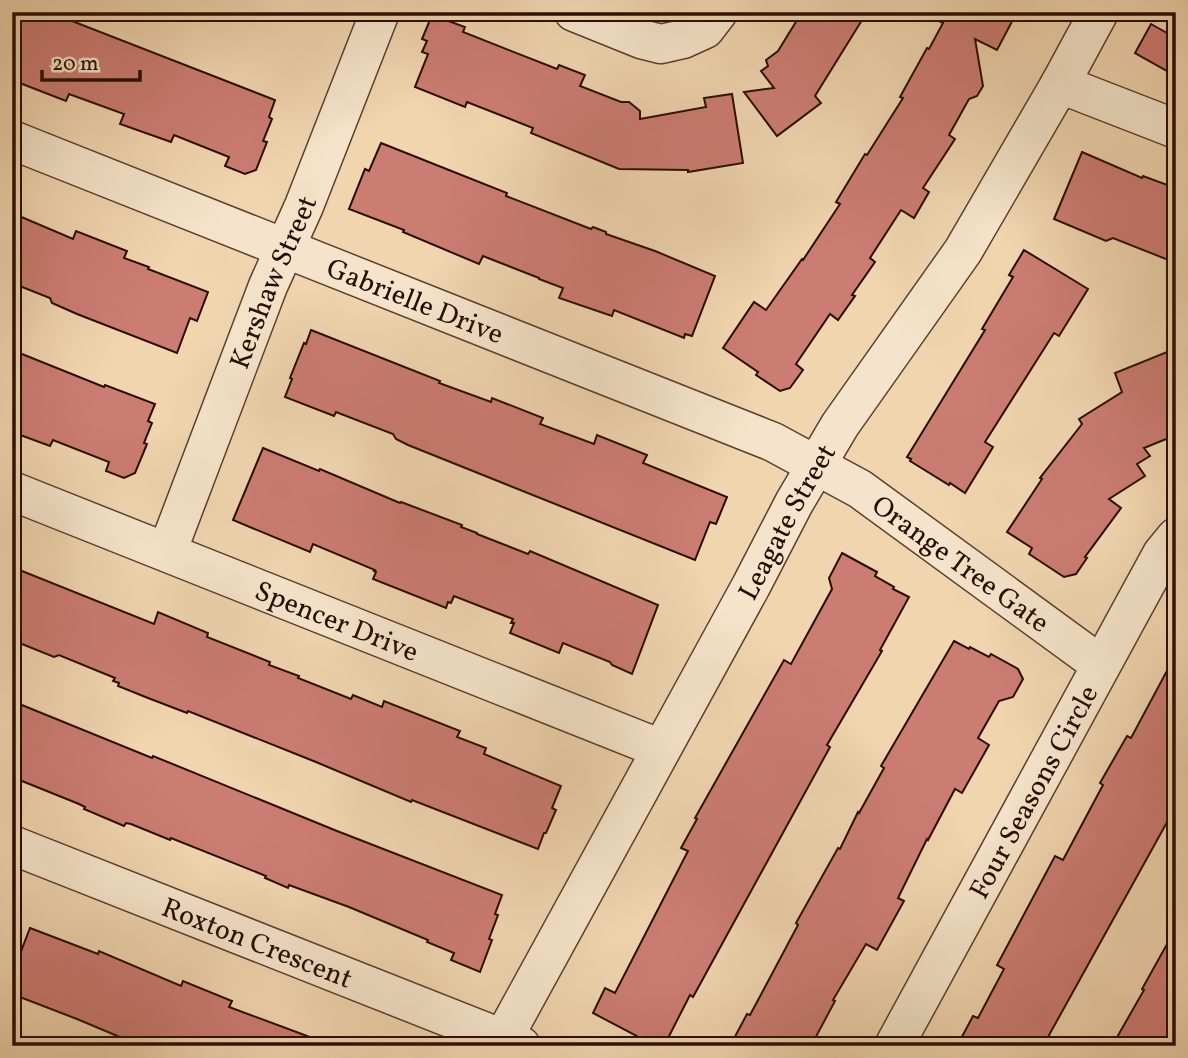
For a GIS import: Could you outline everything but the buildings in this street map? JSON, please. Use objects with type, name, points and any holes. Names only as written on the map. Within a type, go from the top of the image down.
[{"type":"street","name":"Kershaw Street","points":[[167,552],[268,286],[304,206],[380,12]]},
{"type":"street","points":[[574,12],[640,39],[661,44],[683,39],[705,29],[718,12]]},
{"type":"street","name":"Leagate Street","points":[[507,1043],[794,503],[840,425],[963,251],[1099,12]]},
{"type":"street","points":[[1060,84],[1176,129]]},
{"type":"street","name":"Gabrielle Drive","points":[[12,140],[773,442],[816,465]]},
{"type":"street","name":"Orange Tree Gate","points":[[816,465],[860,489],[1101,665]]},
{"type":"street","name":"Spencer Drive","points":[[12,491],[661,749]]},
{"type":"street","name":"Four Seasons Circle","points":[[894,1046],[1162,554],[1176,537]]},
{"type":"street","name":"Roxton Crescent","points":[[12,845],[507,1043]]}]
